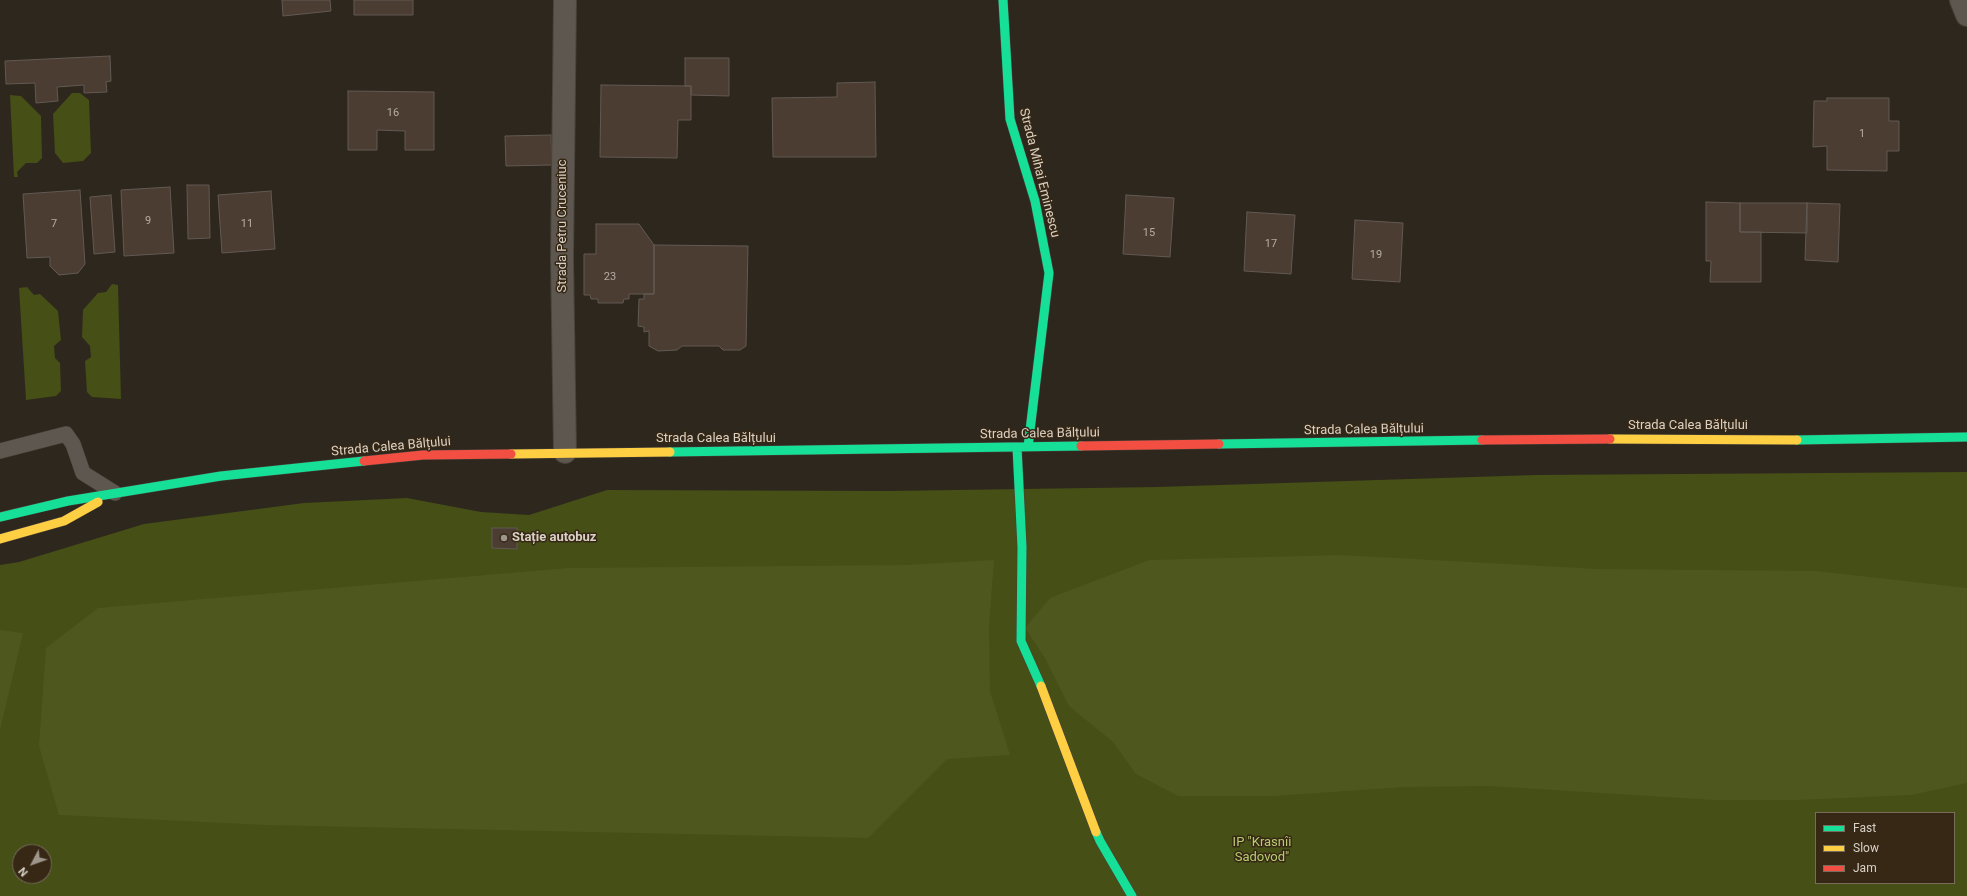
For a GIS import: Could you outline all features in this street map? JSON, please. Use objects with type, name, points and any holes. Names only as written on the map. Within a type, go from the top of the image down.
[{"type":"main road","name":"Strada Mihai Eminescu","points":[[1003,0],[1010,119],[1035,201],[1049,273],[1028,447]]},
{"type":"main road","name":"Strada Calea Bălțului","points":[[0,517],[68,501],[221,476],[423,455],[1563,439],[1788,440],[1967,437]]},
{"type":"main road","points":[[1017,447],[1022,547],[1021,641],[1051,710],[1100,841],[1132,896]]},
{"type":"main road","points":[[0,539],[64,521],[115,493]]},
{"type":"street","name":"Strada Petru Cruceniuc","points":[[565,0],[562,258],[565,452]]},
{"type":"street","points":[[1961,0],[1967,15]]},
{"type":"lane","points":[[0,451],[66,434],[73,444],[83,473],[115,493]]},
{"type":"green space","points":[[72,93],[80,93],[89,100],[91,153],[83,161],[63,163],[55,153],[53,114]]},
{"type":"green space","points":[[10,95],[21,96],[41,116],[42,158],[37,163],[26,163],[17,172],[18,177],[14,177]]},
{"type":"green space","points":[[112,284],[118,285],[121,399],[92,397],[87,392],[85,361],[91,357],[90,346],[82,337],[83,310],[98,293],[106,292]]},
{"type":"green space","points":[[27,287],[34,295],[40,294],[58,311],[61,340],[54,346],[55,358],[60,363],[61,391],[56,396],[26,400],[19,288]]},
{"type":"green space","name":"IP \"Krasnîi Sadovod\"","points":[[1967,472],[1967,896],[0,896],[0,565],[19,562],[144,524],[304,503],[407,498],[481,512],[529,515],[607,490],[888,491],[1157,487],[1536,475]]},
{"type":"green space","points":[[1341,555],[1598,569],[1816,571],[1967,588],[1967,783],[1911,795],[1799,800],[1714,800],[1488,786],[1405,787],[1275,796],[1178,796],[1136,774],[1113,742],[1069,706],[1045,658],[1025,628],[1050,598],[1149,560]]},
{"type":"green space","points":[[994,560],[989,626],[990,691],[1010,755],[947,759],[868,838],[266,825],[59,815],[39,746],[46,648],[98,608],[568,568],[906,565]]},
{"type":"green space","points":[[0,630],[23,633],[0,730]]},
{"type":"building","points":[[282,0],[330,0],[331,11],[283,16]]},
{"type":"building","points":[[354,0],[413,0],[413,15],[354,15]]},
{"type":"building","points":[[110,56],[111,81],[106,82],[107,92],[84,93],[84,85],[57,87],[58,101],[36,103],[35,83],[6,84],[5,61]]},
{"type":"building","points":[[685,58],[729,58],[729,96],[691,95],[691,86],[685,86]]},
{"type":"building","points":[[875,82],[876,157],[773,157],[772,98],[837,97],[837,83]]},
{"type":"building","points":[[601,85],[691,86],[691,120],[678,120],[677,158],[600,157]]},
{"type":"building","points":[[348,91],[434,92],[434,150],[405,150],[405,131],[377,130],[377,150],[348,150]]},
{"type":"building","points":[[1827,98],[1889,98],[1889,121],[1899,121],[1899,151],[1887,151],[1887,171],[1827,170],[1827,146],[1813,147],[1814,101],[1827,101]]},
{"type":"building","points":[[551,135],[552,165],[506,166],[505,136]]},
{"type":"building","points":[[187,185],[209,185],[210,238],[188,239]]},
{"type":"building","points":[[170,187],[174,253],[124,256],[121,190]]},
{"type":"building","points":[[80,190],[85,264],[78,273],[59,275],[50,266],[50,257],[27,258],[23,194]]},
{"type":"building","points":[[271,191],[275,249],[222,253],[218,195]]},
{"type":"building","points":[[111,195],[115,252],[94,254],[90,197]]},
{"type":"building","points":[[1126,195],[1174,198],[1170,257],[1123,254]]},
{"type":"building","points":[[1706,202],[1740,203],[1740,232],[1761,232],[1761,282],[1710,282],[1711,261],[1706,261]]},
{"type":"building","points":[[1740,203],[1807,203],[1807,233],[1740,232]]},
{"type":"building","points":[[1807,203],[1840,204],[1838,262],[1805,260]]},
{"type":"building","points":[[1247,212],[1295,215],[1291,274],[1244,271]]},
{"type":"building","points":[[1355,220],[1403,223],[1400,282],[1352,279]]},
{"type":"building","points":[[596,224],[639,224],[654,245],[654,294],[629,294],[629,299],[624,299],[623,303],[598,303],[598,299],[591,299],[590,295],[584,295],[584,254],[596,254]]},
{"type":"building","points":[[654,245],[748,246],[746,346],[740,350],[723,350],[719,346],[682,346],[677,350],[658,351],[649,346],[649,331],[644,332],[644,327],[638,326],[639,299],[644,299],[644,294],[654,294]]},
{"type":"building","name":"Stație autobuz","points":[[492,528],[517,528],[517,549],[492,548]]},
{"type":"traffic: fast","points":[[1003,0],[1010,119],[1035,201],[1049,273],[1028,447]]},
{"type":"traffic: fast","points":[[1797,440],[1967,437]]},
{"type":"traffic: fast","points":[[1219,444],[1482,440]]},
{"type":"traffic: fast","points":[[670,452],[1081,446]]},
{"type":"traffic: fast","points":[[1017,447],[1022,547],[1021,641],[1041,686]]},
{"type":"traffic: fast","points":[[0,517],[68,501],[221,476],[364,461]]},
{"type":"traffic: fast","points":[[1096,832],[1132,896]]},
{"type":"traffic: slow","points":[[1610,439],[1797,440]]},
{"type":"traffic: slow","points":[[511,454],[670,452]]},
{"type":"traffic: slow","points":[[0,539],[64,521],[98,502]]},
{"type":"traffic: slow","points":[[1041,686],[1096,832]]},
{"type":"traffic: jam","points":[[1482,440],[1610,439]]},
{"type":"traffic: jam","points":[[1081,446],[1219,444]]},
{"type":"traffic: jam","points":[[364,461],[423,455],[511,454]]},
{"type":"place","name":"Stație autobuz","points":[[504,538]]}]
